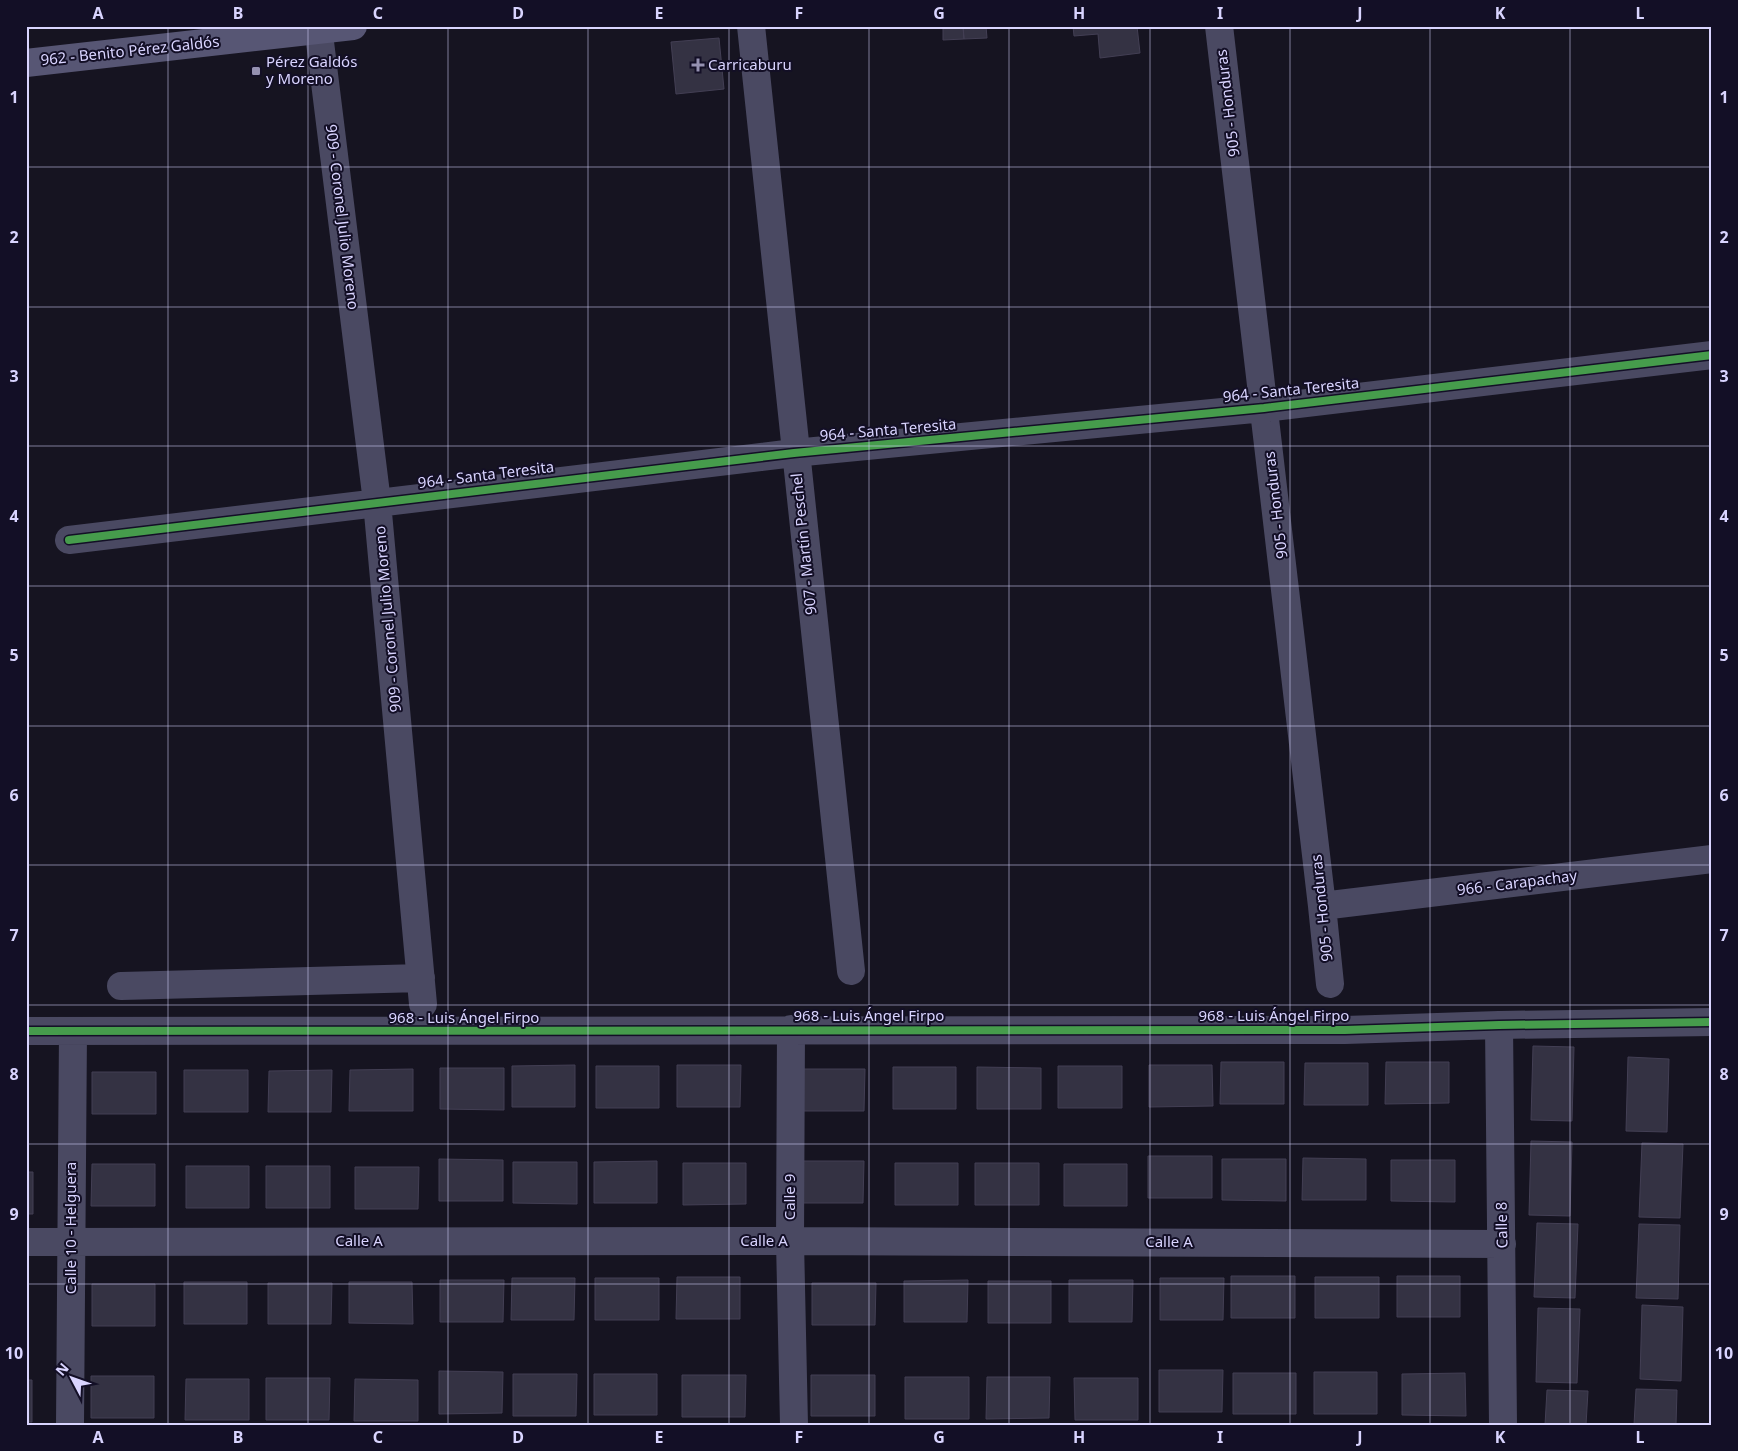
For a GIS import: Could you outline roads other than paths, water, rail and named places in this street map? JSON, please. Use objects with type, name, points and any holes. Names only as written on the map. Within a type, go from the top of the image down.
[{"type":"main road","name":"962 - Benito Pérez Galdós","points":[[26,63],[319,28],[353,26]]},
{"type":"street","name":"907 - Martín Peschel","points":[[751,26],[794,453],[851,971]]},
{"type":"street","name":"905 - Honduras","points":[[1219,26],[1330,984]]},
{"type":"street","name":"909 - Coronel Julio Moreno","points":[[121,986],[422,991],[377,502],[319,28]]},
{"type":"street","name":"964 - Santa Teresita","points":[[68,540],[794,453],[1264,408],[1712,355]]},
{"type":"street","name":"966 - Carapachay","points":[[1322,906],[1712,859]]},
{"type":"street","name":"968 - Luis Ángel Firpo","points":[[26,1031],[1345,1030],[1499,1025],[1712,1022]]},
{"type":"street","name":"Calle 8","points":[[1499,1025],[1503,1425]]},
{"type":"street","name":"Calle 9","points":[[791,1029],[790,1240],[794,1425]]},
{"type":"street","name":"Calle 10 - Helguera","points":[[70,1425],[73,1031]]},
{"type":"street","name":"Calle A","points":[[26,1242],[790,1240],[1502,1244]]},
{"type":"place","name":"Carricaburu","points":[[698,65]]},
{"type":"place","name":"Pérez Galdós y Moreno","points":[[256,71]]}]
